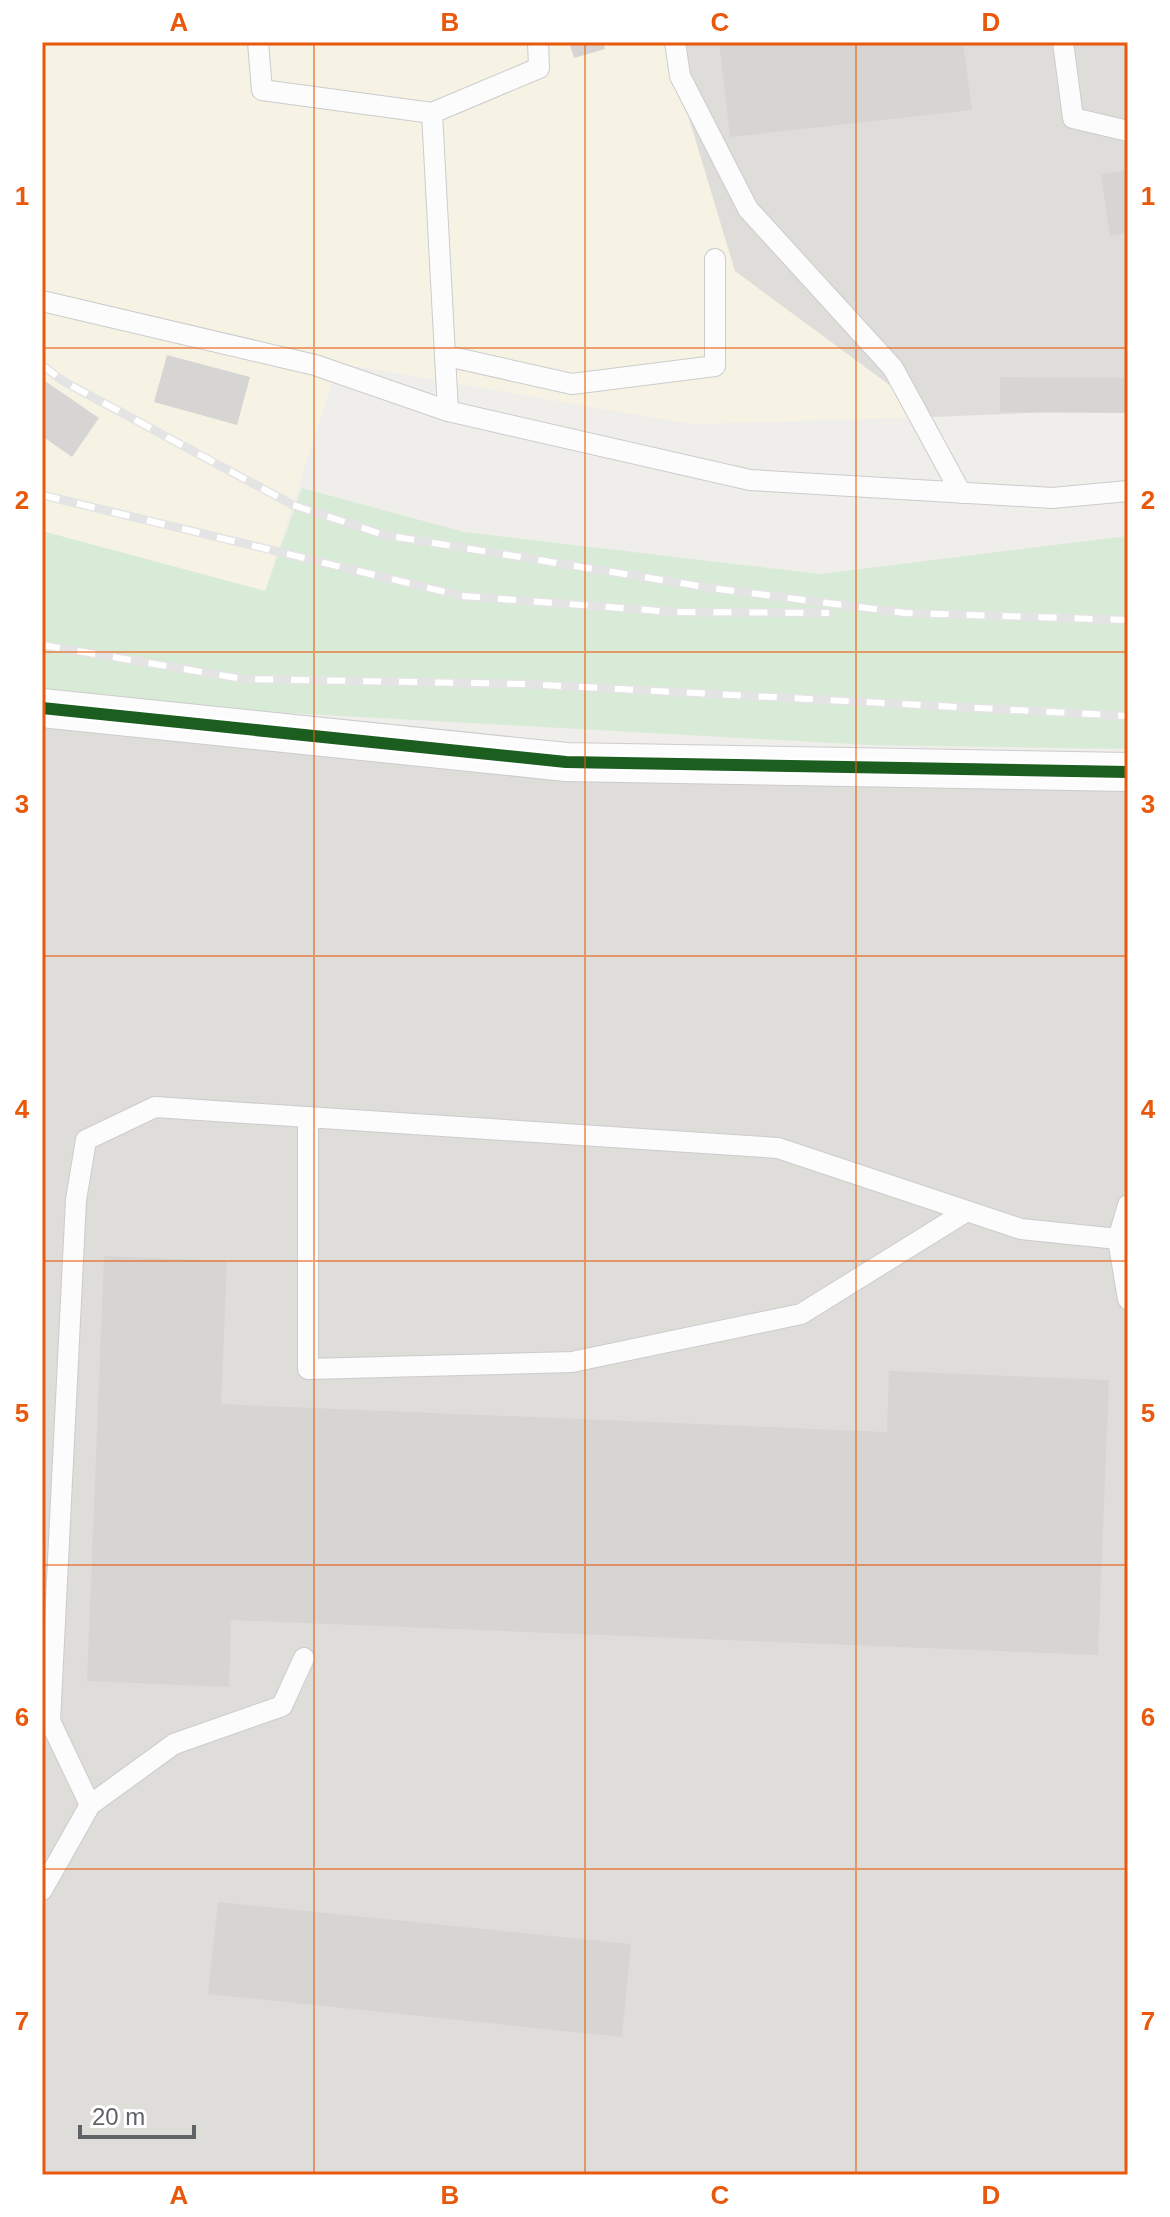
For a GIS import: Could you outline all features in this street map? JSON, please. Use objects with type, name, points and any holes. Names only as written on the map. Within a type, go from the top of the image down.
[{"type":"street","points":[[42,708],[566,762],[1128,772]]},
{"type":"lane","points":[[258,42],[262,90],[432,113],[539,68],[538,42]]},
{"type":"lane","points":[[675,42],[680,76],[748,209],[893,368],[961,493]]},
{"type":"lane","points":[[1063,42],[1073,118],[1128,131]]},
{"type":"lane","points":[[432,113],[448,411]]},
{"type":"lane","points":[[447,356],[572,384],[715,366],[715,259]]},
{"type":"lane","points":[[42,301],[315,365],[448,411],[750,480],[1052,498],[1128,491]]},
{"type":"lane","points":[[90,1805],[46,1724],[76,1200],[86,1140],[155,1107],[778,1148],[1021,1229],[1123,1238]]},
{"type":"lane","points":[[308,1117],[308,1369],[572,1362],[801,1314],[967,1211]]},
{"type":"lane","points":[[1128,1205],[1123,1238],[1128,1299]]},
{"type":"lane","points":[[42,1890],[90,1805],[174,1744],[282,1706],[304,1658]]},
{"type":"shaded area","points":[[42,42],[666,42],[735,271],[933,417],[691,424],[338,363],[265,591],[42,531]]},
{"type":"shaded area","points":[[666,42],[1128,42],[1128,409],[933,417],[735,271]]},
{"type":"shaded area","points":[[42,717],[1128,789],[1128,2175],[42,2175]]},
{"type":"green space","points":[[302,488],[464,532],[820,574],[1128,536],[1128,749],[869,745],[162,706],[42,693],[42,531],[265,591]]},
{"type":"building","points":[[569,42],[603,42],[605,49],[574,58]]},
{"type":"building","points":[[719,42],[963,42],[972,110],[730,137]]},
{"type":"building","points":[[1128,170],[1128,233],[1110,236],[1101,174]]},
{"type":"building","points":[[167,355],[250,377],[237,425],[154,402]]},
{"type":"building","points":[[1000,377],[1128,378],[1128,413],[1000,412]]},
{"type":"building","points":[[42,379],[99,418],[72,457],[42,436]]},
{"type":"building","points":[[104,1256],[227,1261],[221,1404],[887,1432],[889,1371],[1109,1380],[1098,1655],[231,1620],[229,1687],[87,1681]]},
{"type":"building","points":[[218,1902],[631,1944],[622,2037],[208,1994]]},
{"type":"railway","points":[[42,365],[63,381],[293,505],[384,535],[711,588],[905,613],[1128,620]]},
{"type":"railway","points":[[42,495],[462,596],[674,612],[829,613]]},
{"type":"railway","points":[[42,645],[243,679],[525,684],[1128,716]]},
{"type":"cycle path","points":[[42,708],[566,762],[1128,772]]}]
